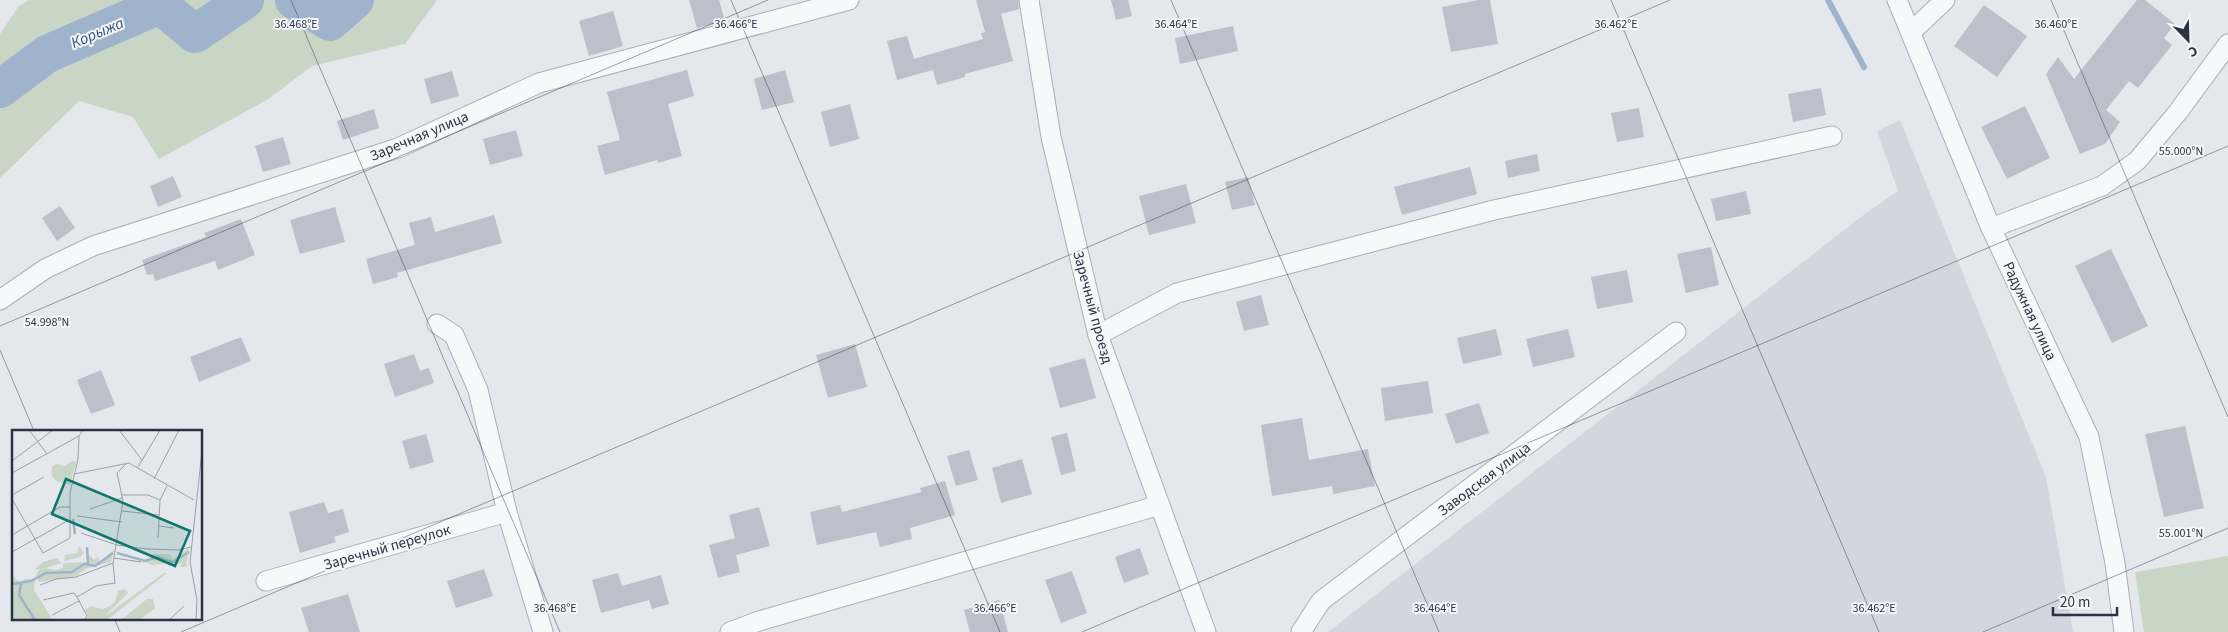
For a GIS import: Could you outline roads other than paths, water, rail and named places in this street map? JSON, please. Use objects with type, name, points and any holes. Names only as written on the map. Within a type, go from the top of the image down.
[{"type":"street","name":"Заречная улица","points":[[0,300],[45,269],[94,246],[398,148],[539,83],[849,0]]},
{"type":"street","name":"Заречный проезд","points":[[1029,0],[1051,137],[1098,336],[1206,632]]},
{"type":"street","name":"Радужная улица","points":[[1897,0],[1991,228],[2089,437],[2115,563],[2124,632]]},
{"type":"street","points":[[1911,32],[1945,0]]},
{"type":"street","points":[[1991,228],[2102,186],[2137,161],[2178,112],[2228,44]]},
{"type":"street","points":[[1098,336],[1177,293],[1494,210],[1832,136]]},
{"type":"street","points":[[437,324],[454,335],[478,390],[508,512],[544,632]]},
{"type":"street","name":"Заводская улица","points":[[1301,632],[1321,601],[1676,332]]},
{"type":"street","points":[[730,632],[758,621],[1160,505]]},
{"type":"street","name":"Заречный переулок","points":[[266,581],[508,512]]},
{"type":"waterway","name":"Корыжа","points":[[0,89],[47,54],[160,5],[195,34],[245,0]]},
{"type":"waterway","name":"Корыжа","points":[[294,0],[330,22],[355,0]]},
{"type":"waterway","points":[[1828,0],[1864,67]]}]
